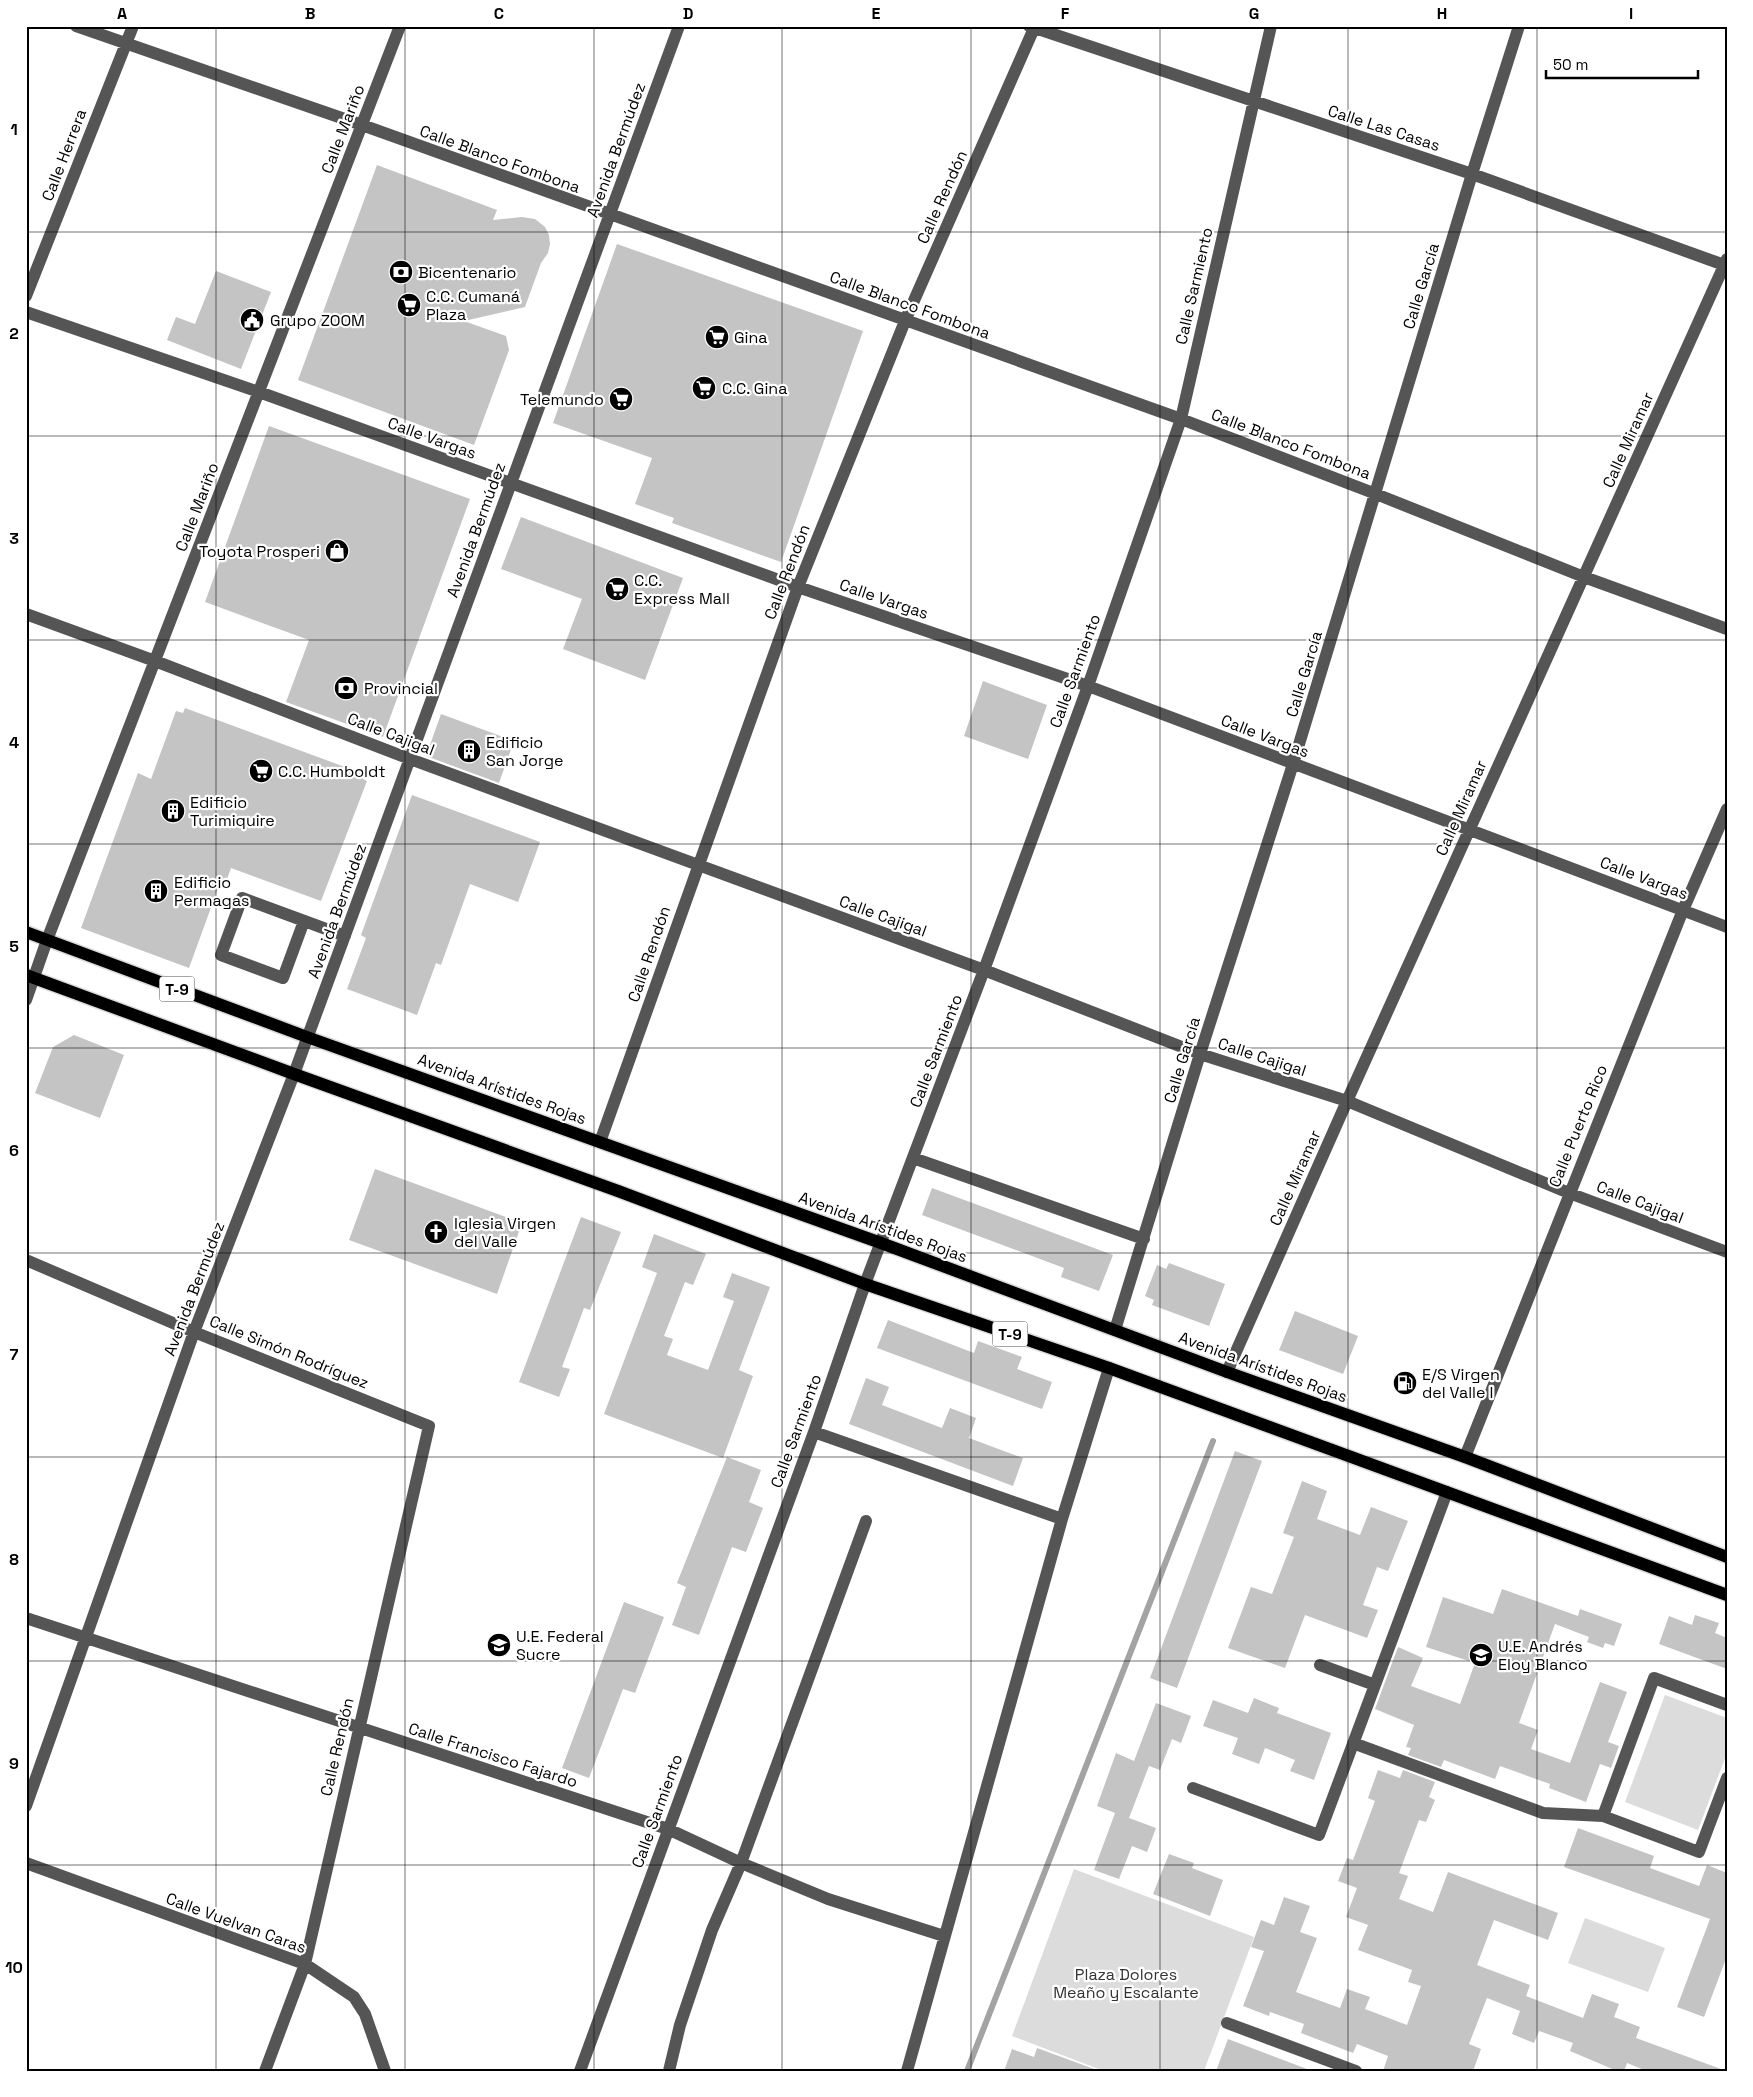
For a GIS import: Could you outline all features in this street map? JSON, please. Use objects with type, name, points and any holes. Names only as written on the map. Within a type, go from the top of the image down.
[{"type":"main road","name":"Avenida Arístides Rojas","points":[[26,932],[307,1037],[881,1243],[1227,1372],[1465,1457],[1727,1557]]},
{"type":"main road","name":"T-9","points":[[30,976],[618,1191],[865,1284],[1109,1368],[1727,1595]]},
{"type":"street","name":"Calle Blanco Fombona","points":[[76,26],[362,126],[1181,419],[1584,577],[1727,629]]},
{"type":"street","name":"Calle Herrera","points":[[26,296],[133,26]]},
{"type":"street","name":"Calle Mariño","points":[[26,1000],[30,976],[47,940],[400,26]]},
{"type":"street","name":"Avenida Bermúdez","points":[[26,1806],[194,1332],[294,1074],[678,26]]},
{"type":"street","name":"Calle Sarmiento","points":[[580,2071],[814,1432],[865,1284],[984,970],[1088,686],[1181,419],[1271,26]]},
{"type":"street","name":"Calle García","points":[[1115,1330],[1200,1054],[1293,764],[1472,174],[1519,26]]},
{"type":"street","name":"Calle Las Casas","points":[[1032,27],[1472,174],[1726,264]]},
{"type":"street","name":"Calle Rendón","points":[[600,1142],[798,587],[905,321],[1032,27]]},
{"type":"street","name":"Calle Miramar","points":[[1227,1372],[1469,830],[1726,264]]},
{"type":"street","name":"Calle Vargas","points":[[26,312],[259,392],[798,587],[1088,686],[1727,927]]},
{"type":"street","name":"Calle Cajigal","points":[[26,614],[155,661],[410,759],[984,970],[1200,1054],[1347,1101],[1569,1193],[1727,1252]]},
{"type":"street","name":"Calle Puerto Rico","points":[[1465,1457],[1683,910],[1727,808]]},
{"type":"street","points":[[304,921],[283,978],[221,955],[242,898],[345,936]]},
{"type":"street","points":[[913,1158],[1144,1239]]},
{"type":"street","name":"Calle Simón Rodríguez","points":[[26,1260],[194,1332],[429,1426]]},
{"type":"street","points":[[907,2071],[1062,1520],[1109,1368]]},
{"type":"street","name":"Calle Rendón","points":[[265,2071],[305,1964],[429,1426]]},
{"type":"street","points":[[814,1432],[1062,1520]]},
{"type":"street","points":[[1193,1788],[1319,1835],[1447,1492]]},
{"type":"street","points":[[669,2071],[680,2025],[712,1930],[741,1863],[866,1521]]},
{"type":"street","name":"Calle Francisco Fajardo","points":[[26,1618],[668,1829],[741,1863],[828,1899],[944,1936]]},
{"type":"street","points":[[1320,1665],[1375,1685]]},
{"type":"street","points":[[1603,1816],[1654,1678],[1727,1705]]},
{"type":"street","points":[[1354,1743],[1543,1814],[1603,1816],[1699,1852],[1727,1778]]},
{"type":"street","name":"Calle Vuelvan Caras","points":[[26,1863],[305,1964],[354,1997],[365,2014],[385,2071]]},
{"type":"street","points":[[1227,2023],[1356,2071]]},
{"type":"green space","points":[[1665,1695],[1727,1718],[1727,1753],[1698,1830],[1625,1802]]},
{"type":"green space","name":"Plaza Dolores Meaño y Escalante","points":[[1074,1869],[1254,1937],[1204,2071],[1104,2071],[1012,2036]]},
{"type":"green space","points":[[1585,1918],[1665,1948],[1648,1992],[1568,1963]]},
{"type":"building","name":"C.C. Cumaná Plaza","points":[[377,165],[497,210],[493,220],[522,217],[535,219],[545,227],[549,235],[548,253],[541,263],[525,307],[464,321],[506,336],[509,350],[474,445],[298,380]]},
{"type":"building","name":"C.C. Gina","points":[[617,244],[863,331],[781,562],[672,523],[674,518],[635,504],[652,458],[553,423]]},
{"type":"building","points":[[216,271],[271,292],[241,369],[167,340],[176,317],[195,324]]},
{"type":"building","name":"Toyota Prosperi","points":[[269,426],[470,499],[383,737],[286,702],[309,640],[205,602]]},
{"type":"building","name":"C.C. Express Mall","points":[[521,517],[683,578],[645,680],[563,649],[582,599],[501,569]]},
{"type":"building","points":[[983,681],[1047,705],[1028,759],[964,736]]},
{"type":"building","points":[[185,708],[364,774],[363,779],[367,781],[321,901],[231,868],[226,882],[221,880],[189,968],[81,928],[138,773],[151,779],[176,711],[183,713]]},
{"type":"building","name":"Edificio San Jorge","points":[[441,714],[514,741],[499,783],[426,756]]},
{"type":"building","points":[[412,795],[540,842],[518,902],[470,884],[441,965],[436,963],[417,1015],[347,989],[366,938],[361,935]]},
{"type":"building","points":[[74,1035],[124,1055],[100,1118],[35,1093],[53,1047]]},
{"type":"building","name":"Iglesia Virgen del Valle","points":[[375,1169],[522,1223],[497,1294],[349,1240]]},
{"type":"building","points":[[932,1188],[1113,1255],[1099,1291],[1061,1277],[1064,1268],[922,1215]]},
{"type":"building","points":[[581,1217],[621,1232],[590,1310],[584,1308],[562,1367],[570,1369],[559,1397],[519,1382]]},
{"type":"building","points":[[654,1234],[706,1254],[693,1285],[685,1282],[664,1336],[673,1339],[667,1355],[708,1370],[734,1301],[723,1297],[732,1273],[770,1287],[739,1370],[753,1376],[723,1458],[604,1414],[657,1273],[642,1267]]},
{"type":"building","points":[[1169,1263],[1225,1284],[1209,1326],[1152,1305],[1154,1300],[1145,1296],[1157,1265],[1166,1269]]},
{"type":"building","points":[[1295,1311],[1358,1336],[1343,1374],[1279,1350]]},
{"type":"building","points":[[888,1320],[974,1353],[978,1341],[1022,1357],[1017,1369],[1052,1382],[1042,1409],[877,1348]]},
{"type":"building","points":[[866,1378],[889,1387],[882,1405],[942,1428],[950,1408],[976,1418],[969,1438],[1023,1458],[1013,1486],[849,1424]]},
{"type":"building","points":[[1235,1451],[1262,1461],[1177,1688],[1150,1678]]},
{"type":"building","points":[[727,1457],[761,1470],[749,1502],[763,1508],[746,1552],[732,1547],[699,1635],[672,1625],[686,1587],[677,1583]]},
{"type":"building","points":[[1302,1481],[1327,1491],[1317,1519],[1360,1535],[1371,1507],[1408,1521],[1388,1571],[1377,1567],[1363,1605],[1378,1610],[1367,1638],[1305,1615],[1285,1668],[1228,1648],[1251,1587],[1272,1594],[1294,1537],[1283,1533]]},
{"type":"building","points":[[1502,1589],[1578,1616],[1580,1609],[1622,1624],[1614,1646],[1605,1643],[1603,1648],[1587,1642],[1589,1637],[1555,1624],[1519,1723],[1538,1730],[1531,1749],[1570,1763],[1600,1682],[1627,1692],[1608,1742],[1619,1746],[1611,1768],[1600,1764],[1586,1802],[1549,1788],[1550,1784],[1500,1766],[1495,1779],[1444,1760],[1441,1767],[1408,1755],[1411,1748],[1406,1747],[1414,1725],[1375,1709],[1398,1647],[1423,1658],[1411,1686],[1460,1704],[1475,1663],[1426,1647],[1443,1597],[1493,1614]]},
{"type":"building","points":[[624,1602],[664,1617],[635,1693],[623,1689],[589,1778],[562,1768]]},
{"type":"building","points":[[1695,1615],[1719,1623],[1715,1633],[1727,1638],[1727,1669],[1659,1644],[1669,1616],[1692,1625]]},
{"type":"building","points":[[1254,1698],[1279,1708],[1277,1713],[1331,1733],[1314,1780],[1290,1771],[1295,1760],[1265,1748],[1259,1764],[1232,1754],[1238,1738],[1203,1726],[1213,1700],[1248,1713]]},
{"type":"building","points":[[1156,1703],[1191,1716],[1181,1743],[1172,1739],[1160,1770],[1149,1766],[1129,1818],[1156,1828],[1147,1852],[1132,1846],[1119,1879],[1094,1870],[1115,1813],[1097,1806],[1116,1753],[1134,1761]]},
{"type":"building","points":[[1378,1770],[1400,1778],[1403,1770],[1435,1782],[1429,1797],[1435,1800],[1426,1822],[1419,1820],[1399,1873],[1408,1876],[1399,1899],[1433,1912],[1448,1872],[1558,1913],[1548,1940],[1494,1920],[1477,1965],[1530,1985],[1526,1996],[1583,2018],[1592,1994],[1619,2004],[1614,2017],[1640,2027],[1636,2038],[1721,2069],[1720,2071],[1647,2071],[1627,2063],[1624,2071],[1617,2071],[1570,2051],[1573,2043],[1539,2031],[1534,2043],[1512,2034],[1520,2011],[1487,1998],[1469,2044],[1481,2049],[1473,2071],[1383,2071],[1388,2056],[1357,2044],[1353,2053],[1301,2033],[1304,2024],[1270,2012],[1269,2016],[1243,2006],[1264,1951],[1251,1947],[1261,1920],[1274,1925],[1284,1897],[1310,1906],[1300,1932],[1317,1938],[1296,1992],[1340,2008],[1347,1989],[1370,1997],[1365,2009],[1407,2025],[1421,1986],[1408,1982],[1412,1970],[1358,1950],[1368,1925],[1346,1917],[1357,1888],[1338,1881],[1347,1858],[1353,1860],[1375,1801],[1368,1798]]},
{"type":"building","points":[[1578,1828],[1654,1856],[1650,1868],[1699,1886],[1707,1865],[1727,1873],[1727,1956],[1704,2017],[1677,2007],[1710,1919],[1564,1867]]},
{"type":"building","points":[[1169,1854],[1194,1863],[1192,1868],[1223,1880],[1210,1916],[1153,1894]]},
{"type":"building","points":[[1228,2039],[1307,2069],[1307,2071],[1216,2071]]},
{"type":"building","points":[[1037,2048],[1094,2069],[1094,2071],[1004,2071],[1012,2049],[1034,2057]]},
{"type":"waterway","points":[[967,2071],[1213,1441]]},
{"type":"place","name":"Bicentenario","points":[[401,272]]},
{"type":"place","name":"C.C. Cumaná Plaza","points":[[409,305]]},
{"type":"place","name":"Grupo ZOOM","points":[[252,320]]},
{"type":"place","name":"Gina","points":[[717,337]]},
{"type":"place","name":"C.C. Gina","points":[[704,388]]},
{"type":"place","name":"Telemundo","points":[[621,399]]},
{"type":"place","name":"Toyota Prosperi","points":[[337,551]]},
{"type":"place","name":"C.C. Express Mall","points":[[617,589]]},
{"type":"place","name":"Provincial","points":[[346,688]]},
{"type":"place","name":"Edificio San Jorge","points":[[469,751]]},
{"type":"place","name":"C.C. Humboldt","points":[[261,771]]},
{"type":"place","name":"Edificio Turimiquire","points":[[173,811]]},
{"type":"place","name":"Edificio Permagas","points":[[156,891]]},
{"type":"place","name":"Iglesia Virgen del Valle","points":[[436,1232]]},
{"type":"place","name":"E/S Virgen del Valle I","points":[[1405,1383]]},
{"type":"place","name":"U.E. Federal Sucre","points":[[499,1645]]},
{"type":"place","name":"U.E. Andrés Eloy Blanco","points":[[1481,1655]]}]
